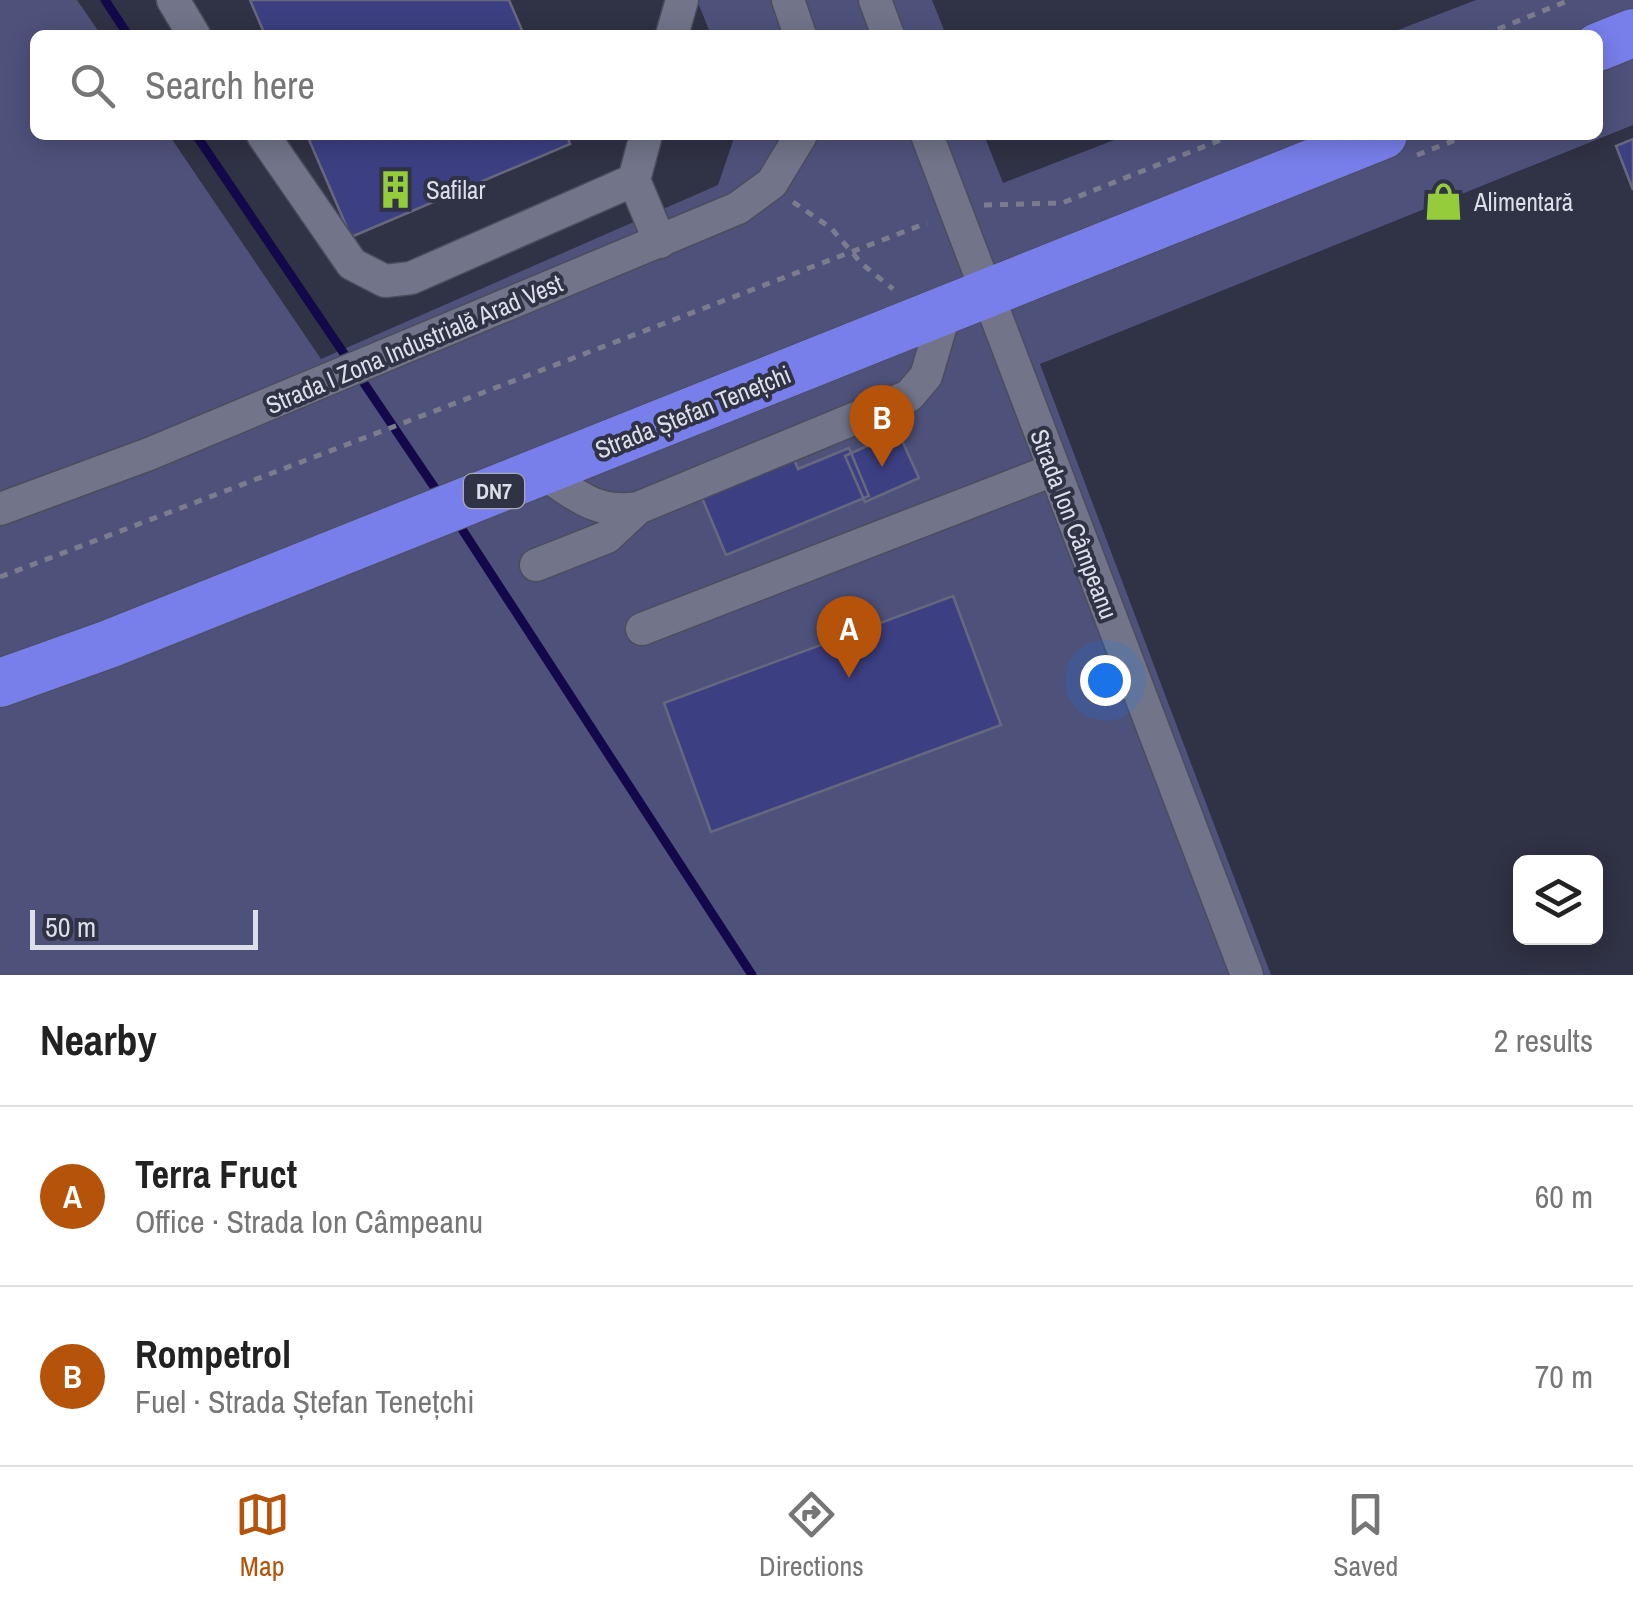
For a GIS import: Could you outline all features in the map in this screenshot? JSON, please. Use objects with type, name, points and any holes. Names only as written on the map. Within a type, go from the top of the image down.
[{"type":"highway","points":[[1603,45],[1633,33]]},
{"type":"highway","name":"Strada Ștefan Tenețchi","points":[[0,683],[127,637],[1371,140]]},
{"type":"street","points":[[172,0],[191,30]]},
{"type":"street","points":[[673,30],[682,0]]},
{"type":"street","points":[[788,0],[798,30]]},
{"type":"street","points":[[875,0],[886,30]]},
{"type":"street","points":[[266,140],[352,264],[385,281],[410,278],[634,180]]},
{"type":"street","points":[[645,140],[634,180],[660,242]]},
{"type":"street","name":"Strada I Zona Industrială Arad Vest","points":[[0,509],[149,454],[738,208],[772,183],[799,140]]},
{"type":"street","name":"Strada Ion Câmpeanu","points":[[928,140],[956,212],[952,310],[1053,470],[1247,975]]},
{"type":"street","points":[[542,472],[590,505],[621,511],[638,508],[909,396],[926,376],[952,310]]},
{"type":"street","points":[[642,628],[1053,470]]},
{"type":"street","points":[[536,565],[608,537],[638,508]]},
{"type":"path","points":[[1495,30],[1570,0]]},
{"type":"path","points":[[0,577],[956,212],[976,205],[1062,204],[1221,140]]},
{"type":"path","points":[[772,183],[800,210],[831,228],[850,250],[952,310]]},
{"type":"shaded area","points":[[0,0],[77,0],[98,30],[30,30],[30,140],[172,140],[321,359],[718,185],[733,140],[986,140],[1003,183],[1114,140],[1596,140],[1040,364],[1271,975],[0,975]]},
{"type":"shaded area","points":[[697,0],[932,0],[944,30],[709,30]]},
{"type":"shaded area","points":[[1476,0],[1633,0],[1633,125],[1603,137],[1603,30],[1398,30]]},
{"type":"building","points":[[250,0],[509,0],[522,30],[263,30]]},
{"type":"building","points":[[1633,139],[1633,190],[1616,146]]},
{"type":"building","name":"Safilar","points":[[309,140],[569,140],[570,144],[351,237]]},
{"type":"building","points":[[898,432],[919,478],[865,502],[845,456]]},
{"type":"building","points":[[849,448],[869,496],[726,555],[700,493],[792,455],[798,469]]},
{"type":"building","points":[[953,596],[1001,725],[711,832],[664,703]]},
{"type":"waterway","points":[[105,0],[125,30]]},
{"type":"waterway","points":[[199,140],[441,497]]},
{"type":"waterway","points":[[458,523],[752,975]]},
{"type":"place","name":"Safilar","points":[[396,190]]},
{"type":"place","name":"Alimentară","points":[[1444,202]]},
{"type":"place","name":"Rompetrol","points":[[882,467]]},
{"type":"place","name":"Terra Fruct","points":[[849,678]]}]
